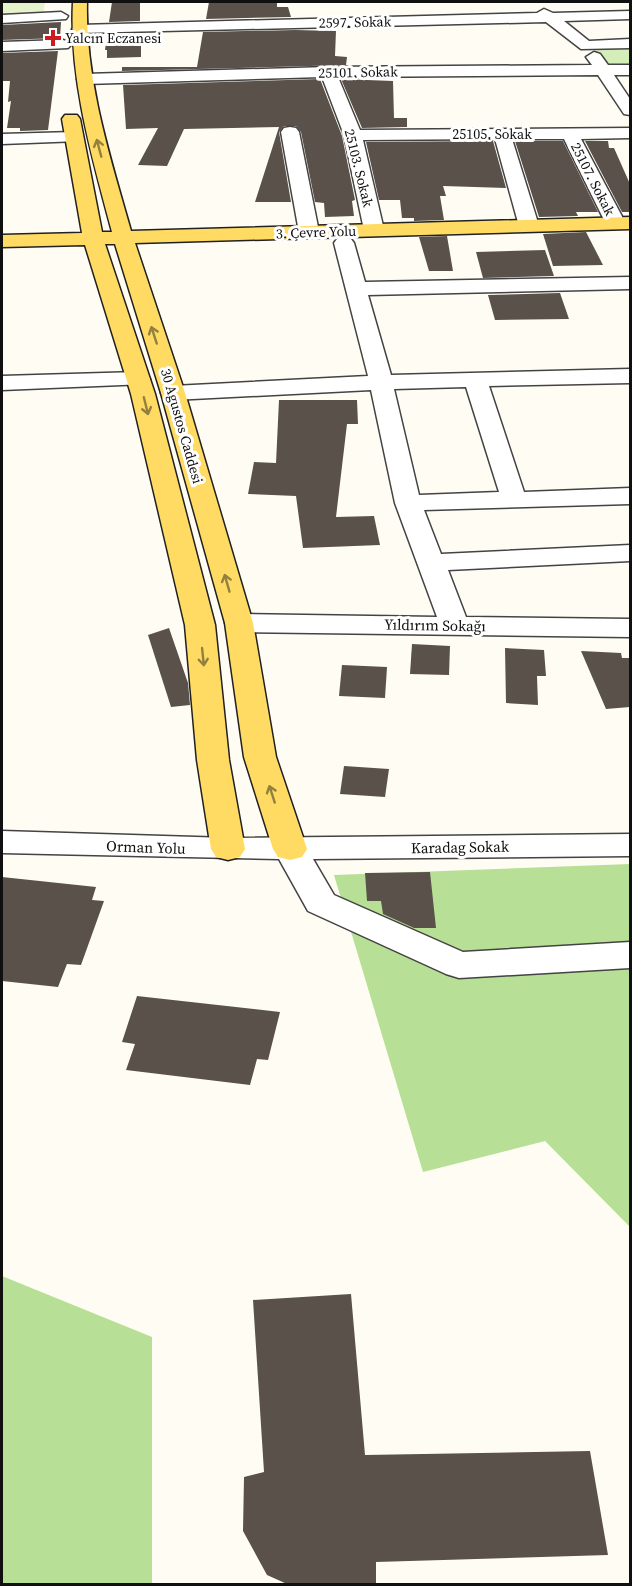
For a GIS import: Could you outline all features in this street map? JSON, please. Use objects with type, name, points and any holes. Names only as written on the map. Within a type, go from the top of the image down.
[{"type":"main road","name":"30 Agustos Caddesi","points":[[69,19],[85,79],[95,134],[125,243],[173,393],[239,623],[260,757],[290,849]]},
{"type":"main road","name":"30 Agustos Caddesi","points":[[69,19],[62,67],[74,137],[95,244],[138,379],[200,625],[213,760],[228,849]]},
{"type":"main road","name":"3. Çevre Yolu","points":[[2,252],[95,244],[309,232],[529,226],[626,227]]},
{"type":"main road","name":"3. Çevre Yolu","points":[[125,243],[344,243],[626,227]]},
{"type":"main road","name":"3. Çevre Yolu","points":[[2,241],[95,244]]},
{"type":"street","points":[[531,2],[586,45],[630,111]]},
{"type":"street","name":"2597. Sokak","points":[[69,19],[150,27],[299,17],[347,21],[378,16],[442,20],[630,15]]},
{"type":"street","points":[[2,19],[69,19]]},
{"type":"street","points":[[2,48],[69,19]]},
{"type":"street","points":[[442,20],[455,37]]},
{"type":"street","points":[[347,21],[368,72]]},
{"type":"street","points":[[150,27],[156,77]]},
{"type":"street","points":[[586,45],[630,44]]},
{"type":"street","points":[[468,54],[481,71]]},
{"type":"street","name":"25101. Sokak","points":[[85,79],[328,72],[630,70]]},
{"type":"street","name":"25103. Sokak","points":[[328,72],[353,135],[374,230]]},
{"type":"street","points":[[290,132],[309,232]]},
{"type":"street","name":"25105. Sokak","points":[[353,135],[630,133]]},
{"type":"street","points":[[502,134],[529,226]]},
{"type":"street","name":"25107. Sokak","points":[[570,134],[626,227]]},
{"type":"street","points":[[2,139],[74,137]]},
{"type":"street","points":[[344,243],[381,382],[408,503],[455,626]]},
{"type":"street","points":[[356,289],[630,283]]},
{"type":"street","points":[[173,393],[381,382],[630,376]]},
{"type":"street","points":[[2,383],[138,379]]},
{"type":"street","points":[[476,380],[514,500]]},
{"type":"street","points":[[408,503],[630,496]]},
{"type":"street","points":[[430,563],[630,554]]},
{"type":"street","name":"Yıldırım Sokağı","points":[[239,623],[630,628]]},
{"type":"street","name":"Orman Yolu","points":[[2,842],[290,849]]},
{"type":"street","name":"Karadag Sokak","points":[[290,849],[630,845]]},
{"type":"street","points":[[290,849],[321,903],[459,965],[630,955]]},
{"type":"green space","points":[[2,2],[45,2],[43,15],[2,15]]},
{"type":"green space","points":[[630,46],[630,67],[612,67],[593,47]]},
{"type":"green space","points":[[630,864],[630,1227],[545,1141],[423,1172],[334,875]]},
{"type":"green space","points":[[2,1276],[152,1337],[152,1584],[2,1584]]},
{"type":"building","points":[[112,2],[140,2],[140,21],[109,22]]},
{"type":"building","points":[[209,2],[277,2],[277,7],[288,7],[291,17],[206,19]]},
{"type":"building","points":[[61,22],[60,38],[2,40],[2,25]]},
{"type":"building","points":[[336,31],[335,56],[347,57],[346,65],[122,71],[122,67],[197,67],[203,32]]},
{"type":"building","points":[[141,34],[141,57],[107,58],[107,50],[105,50],[107,35]]},
{"type":"building","points":[[58,51],[48,130],[20,131],[20,128],[7,128],[11,101],[8,102],[10,81],[2,81],[2,53]]},
{"type":"building","points":[[320,79],[342,136],[355,200],[352,201],[354,216],[325,217],[324,203],[315,202],[301,132],[296,126],[284,126],[279,132],[291,202],[255,202],[279,127],[184,129],[167,166],[138,165],[158,128],[126,129],[123,85]]},
{"type":"building","points":[[341,79],[393,81],[394,118],[407,118],[407,127],[362,128]]},
{"type":"building","points":[[493,141],[506,188],[443,186],[446,196],[440,196],[444,220],[414,221],[414,218],[402,218],[400,200],[379,200],[366,142]]},
{"type":"building","points":[[515,141],[563,141],[598,212],[576,212],[578,216],[539,217]]},
{"type":"building","points":[[585,141],[608,141],[609,148],[614,148],[630,184],[630,212],[622,212]]},
{"type":"building","points":[[586,232],[603,265],[553,266],[543,234]]},
{"type":"building","points":[[447,236],[453,271],[429,271],[419,237]]},
{"type":"building","points":[[545,250],[554,276],[483,278],[476,252]]},
{"type":"building","points":[[560,293],[569,319],[495,320],[488,295]]},
{"type":"building","points":[[279,400],[357,400],[358,424],[347,424],[336,517],[374,516],[380,545],[303,548],[296,496],[248,494],[254,462],[276,463]]},
{"type":"building","points":[[169,628],[188,683],[190,705],[171,707],[148,635]]},
{"type":"building","points":[[412,644],[450,646],[449,675],[410,674]]},
{"type":"building","points":[[505,648],[544,650],[546,676],[537,676],[538,705],[506,703]]},
{"type":"building","points":[[581,651],[621,653],[622,658],[630,658],[630,707],[606,709]]},
{"type":"building","points":[[342,665],[387,667],[385,698],[339,696]]},
{"type":"building","points":[[344,766],[389,769],[385,797],[340,794]]},
{"type":"building","points":[[430,872],[436,928],[414,928],[383,914],[381,901],[367,901],[365,873]]},
{"type":"building","points":[[2,877],[96,887],[92,900],[104,901],[81,965],[67,964],[58,987],[2,981]]},
{"type":"building","points":[[137,996],[280,1012],[268,1060],[257,1059],[250,1085],[126,1070],[135,1044],[122,1042]]},
{"type":"building","points":[[351,1294],[365,1455],[590,1451],[608,1555],[376,1562],[376,1584],[287,1584],[267,1575],[243,1531],[244,1477],[264,1472],[253,1300]]},
{"type":"place","name":"Yalcın Eczanesi","points":[[53,38]]}]
